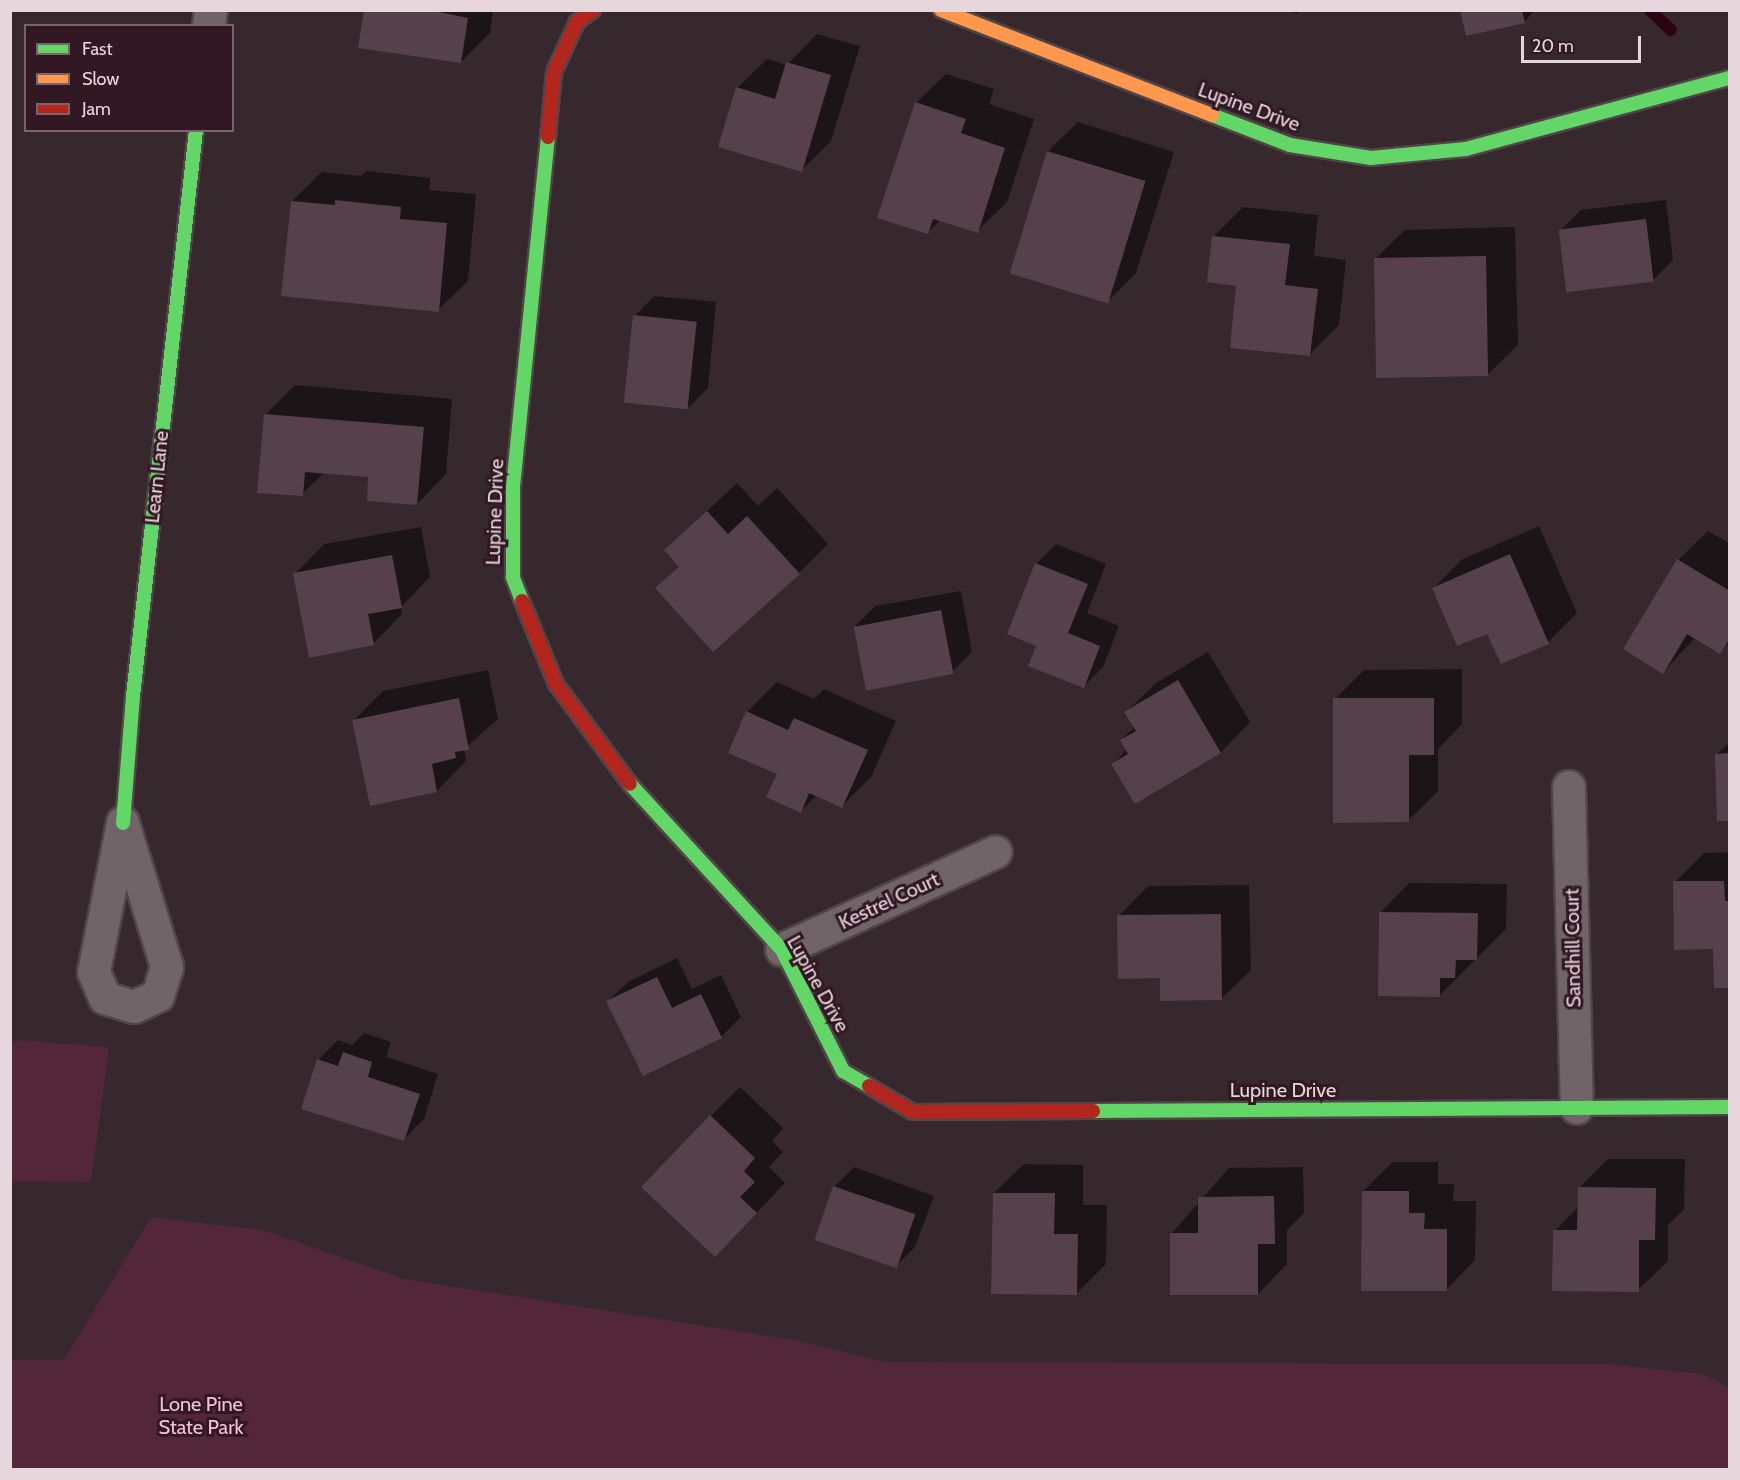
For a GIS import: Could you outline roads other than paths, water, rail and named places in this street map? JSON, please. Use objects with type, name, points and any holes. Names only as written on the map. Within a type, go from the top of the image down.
[{"type":"street","name":"Lupine Drive","points":[[593,10],[577,22],[554,72],[513,487],[513,577],[556,684],[611,762],[710,875],[782,950],[843,1071],[913,1112],[1730,1107]]},
{"type":"street","name":"Lupine Drive","points":[[941,10],[1290,145],[1371,158],[1466,149],[1730,78]]},
{"type":"street","name":"Learn Lane","points":[[123,823],[167,967],[158,996],[134,1007],[105,998],[94,972],[123,823],[134,684],[196,132]]},
{"type":"street","name":"Sandhill Court","points":[[1569,788],[1577,1108]]},
{"type":"street","name":"Kestrel Court","points":[[782,950],[996,852]]},
{"type":"waterway","points":[[1650,10],[1671,30]]},
{"type":"park label","name":"Lone Pine State Park","points":[[201,1416]]}]
